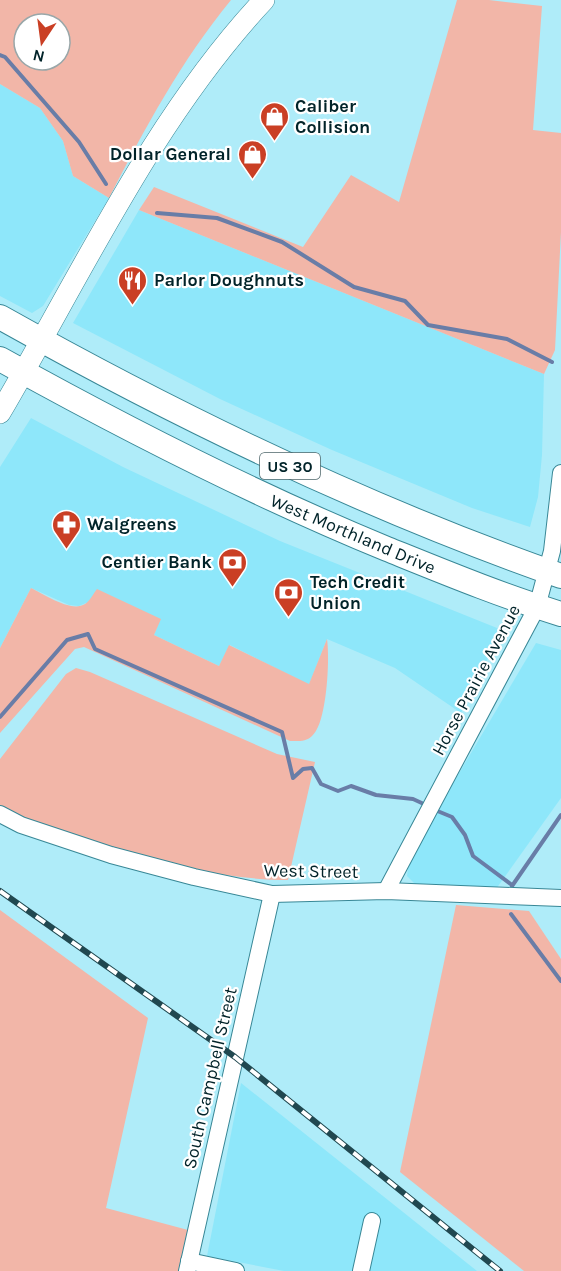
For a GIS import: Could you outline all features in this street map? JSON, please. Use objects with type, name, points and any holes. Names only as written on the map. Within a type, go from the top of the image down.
[{"type":"highway","name":"US 30","points":[[0,318],[42,341]]},
{"type":"highway","name":"West Morthland Drive","points":[[42,341],[146,398],[311,477],[445,534],[554,573]]},
{"type":"highway","name":"US 30","points":[[0,359],[24,372]]},
{"type":"highway","name":"West Morthland Drive","points":[[24,372],[102,416],[260,494],[439,570],[561,614]]},
{"type":"main road","points":[[0,413],[120,202],[194,86],[264,0]]},
{"type":"street","name":"Horse Prairie Avenue","points":[[386,891],[554,573],[561,473]]},
{"type":"street","name":"West Street","points":[[0,814],[21,825],[111,855],[194,878],[272,894],[386,891],[561,898]]},
{"type":"street","name":"South Campbell Street","points":[[188,1266],[272,894]]},
{"type":"street","points":[[361,1271],[372,1221]]},
{"type":"street","points":[[188,1266],[236,1271]]},
{"type":"shaded area","points":[[0,0],[231,0],[180,71],[109,198],[73,176],[63,141],[40,108],[0,84]]},
{"type":"shaded area","points":[[457,0],[489,0],[542,6],[533,130],[561,133],[561,232],[555,350],[544,374],[139,210],[154,187],[303,247],[351,175],[399,202]]},
{"type":"shaded area","points":[[0,84],[40,108],[63,141],[73,176],[109,198],[43,306],[32,313],[0,296]]},
{"type":"shaded area","points":[[139,210],[544,374],[542,455],[538,497],[530,527],[472,508],[332,450],[220,399],[73,323]]},
{"type":"shaded area","points":[[31,418],[123,467],[280,541],[502,630],[461,713],[395,668],[327,639],[309,685],[230,645],[219,666],[154,635],[160,619],[86,603],[79,606],[69,605],[31,588],[0,648],[0,467]]},
{"type":"shaded area","points":[[31,588],[58,602],[72,606],[85,604],[97,589],[161,619],[154,635],[219,666],[229,645],[309,684],[327,639],[326,690],[317,729],[307,739],[290,741],[84,647],[75,649],[0,733],[0,648]]},
{"type":"shaded area","points":[[536,643],[561,650],[561,798],[496,889],[416,885],[407,876],[408,868],[455,780]]},
{"type":"shaded area","points":[[76,668],[90,672],[277,754],[315,762],[288,880],[220,874],[152,859],[20,817],[0,807],[0,759],[66,674]]},
{"type":"shaded area","points":[[456,905],[529,911],[561,959],[561,1271],[524,1271],[400,1172]]},
{"type":"shaded area","points":[[0,910],[148,1018],[106,1208],[188,1230],[179,1271],[0,1271]]},
{"type":"shaded area","points":[[241,1083],[477,1271],[284,1271],[207,1256]]},
{"type":"waterway","points":[[0,55],[5,57],[79,142],[106,184]]},
{"type":"waterway","points":[[157,213],[217,218],[282,242],[354,287],[405,301],[428,325],[507,339],[552,362]]},
{"type":"waterway","points":[[0,717],[67,640],[88,634],[95,649],[282,732],[293,778],[303,769],[312,768],[321,784],[338,791],[351,786],[376,795],[413,799],[426,805]]},
{"type":"waterway","points":[[435,810],[452,817],[465,835],[473,856],[512,885]]},
{"type":"waterway","points":[[512,886],[561,815]]},
{"type":"waterway","points":[[511,914],[561,981]]},
{"type":"railway","points":[[0,891],[235,1057],[500,1271]]},
{"type":"place","name":"Caliber Collision","points":[[274,142]]},
{"type":"place","name":"Dollar General","points":[[252,180]]},
{"type":"place","name":"Parlor Doughnuts","points":[[133,306]]},
{"type":"place","name":"Walgreens","points":[[66,550]]},
{"type":"place","name":"Centier Bank","points":[[233,588]]},
{"type":"place","name":"Tech Credit Union","points":[[289,618]]}]
